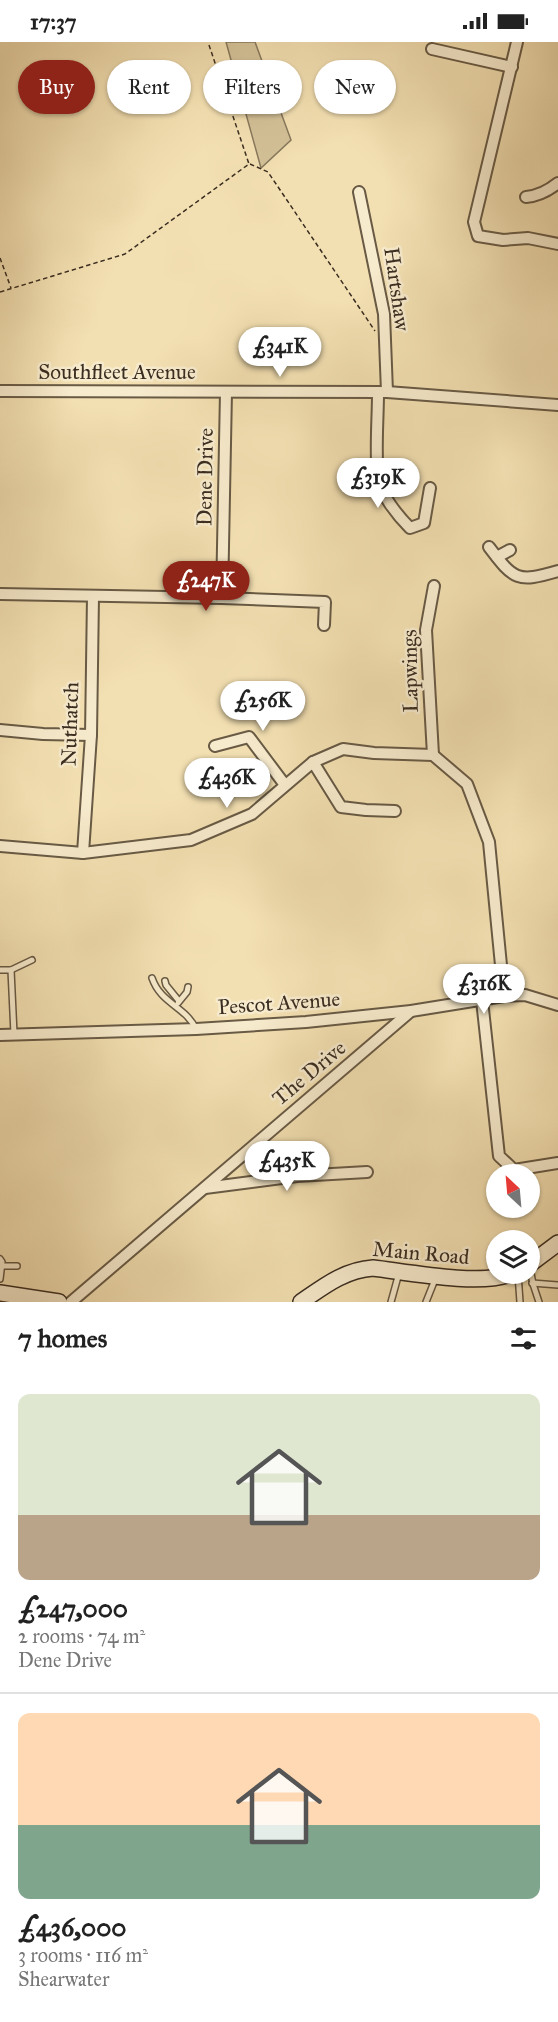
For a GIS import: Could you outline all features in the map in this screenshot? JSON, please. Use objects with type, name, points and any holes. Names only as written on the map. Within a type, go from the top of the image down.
[{"type":"main road","points":[[540,1256],[558,1243]]},
{"type":"main road","name":"Main Road","points":[[301,1302],[347,1272],[373,1268],[486,1279]]},
{"type":"main road","points":[[0,1293],[59,1302]]},
{"type":"street","points":[[517,42],[474,222],[478,236],[503,240],[528,238],[558,244]]},
{"type":"street","points":[[432,49],[512,67]]},
{"type":"street","points":[[526,198],[536,196],[558,183]]},
{"type":"street","name":"Hartshaw","points":[[359,192],[384,315],[385,347],[378,479],[401,519],[410,528],[424,523],[430,488]]},
{"type":"street","name":"Southfleet Avenue","points":[[0,391],[382,392],[558,405]]},
{"type":"street","name":"Dene Drive","points":[[222,598],[226,392]]},
{"type":"street","points":[[489,547],[514,576],[532,579],[558,570]]},
{"type":"street","points":[[497,557],[510,550]]},
{"type":"street","name":"Lapwings","points":[[433,755],[426,630],[434,586]]},
{"type":"street","points":[[0,594],[325,602],[324,625]]},
{"type":"street","name":"Nuthatch","points":[[83,853],[91,735],[93,596]]},
{"type":"street","points":[[0,730],[91,735]]},
{"type":"street","points":[[215,746],[249,737],[285,784]]},
{"type":"street","points":[[0,846],[83,853],[191,840],[252,814],[313,762],[343,749],[374,753],[433,755],[467,784],[489,842],[504,996]]},
{"type":"street","points":[[313,762],[341,807],[395,811]]},
{"type":"street","name":"Pescot Avenue","points":[[0,1035],[196,1029],[306,1022],[411,1011],[504,996],[525,995],[558,1005]]},
{"type":"street","points":[[482,1000],[499,1156],[514,1170],[558,1162]]},
{"type":"street","name":"The Drive","points":[[71,1302],[411,1011]]},
{"type":"street","points":[[205,1188],[297,1176],[367,1172]]},
{"type":"lane","points":[[0,970],[11,970],[32,960]]},
{"type":"lane","points":[[11,970],[14,1034]]},
{"type":"lane","points":[[152,978],[164,999],[177,1004]]},
{"type":"lane","points":[[165,981],[177,1004],[196,1029]]},
{"type":"lane","points":[[177,1004],[187,992],[188,987]]},
{"type":"lane","points":[[0,1278],[1,1262],[17,1266]]},
{"type":"lane","points":[[391,1302],[399,1271]]},
{"type":"lane","points":[[426,1302],[436,1275]]},
{"type":"lane","points":[[519,1284],[520,1302]]},
{"type":"lane","points":[[532,1284],[539,1302]]},
{"type":"lane","points":[[540,1284],[558,1286]]},
{"type":"path","points":[[208,42],[249,164],[268,172],[385,347]]},
{"type":"path","points":[[0,291],[125,254],[249,164]]},
{"type":"path","points":[[0,258],[12,288]]},
{"type":"shaded area","points":[[226,42],[255,42],[262,60],[231,60]]},
{"type":"shaded area","points":[[246,114],[281,114],[291,140],[261,168]]}]
